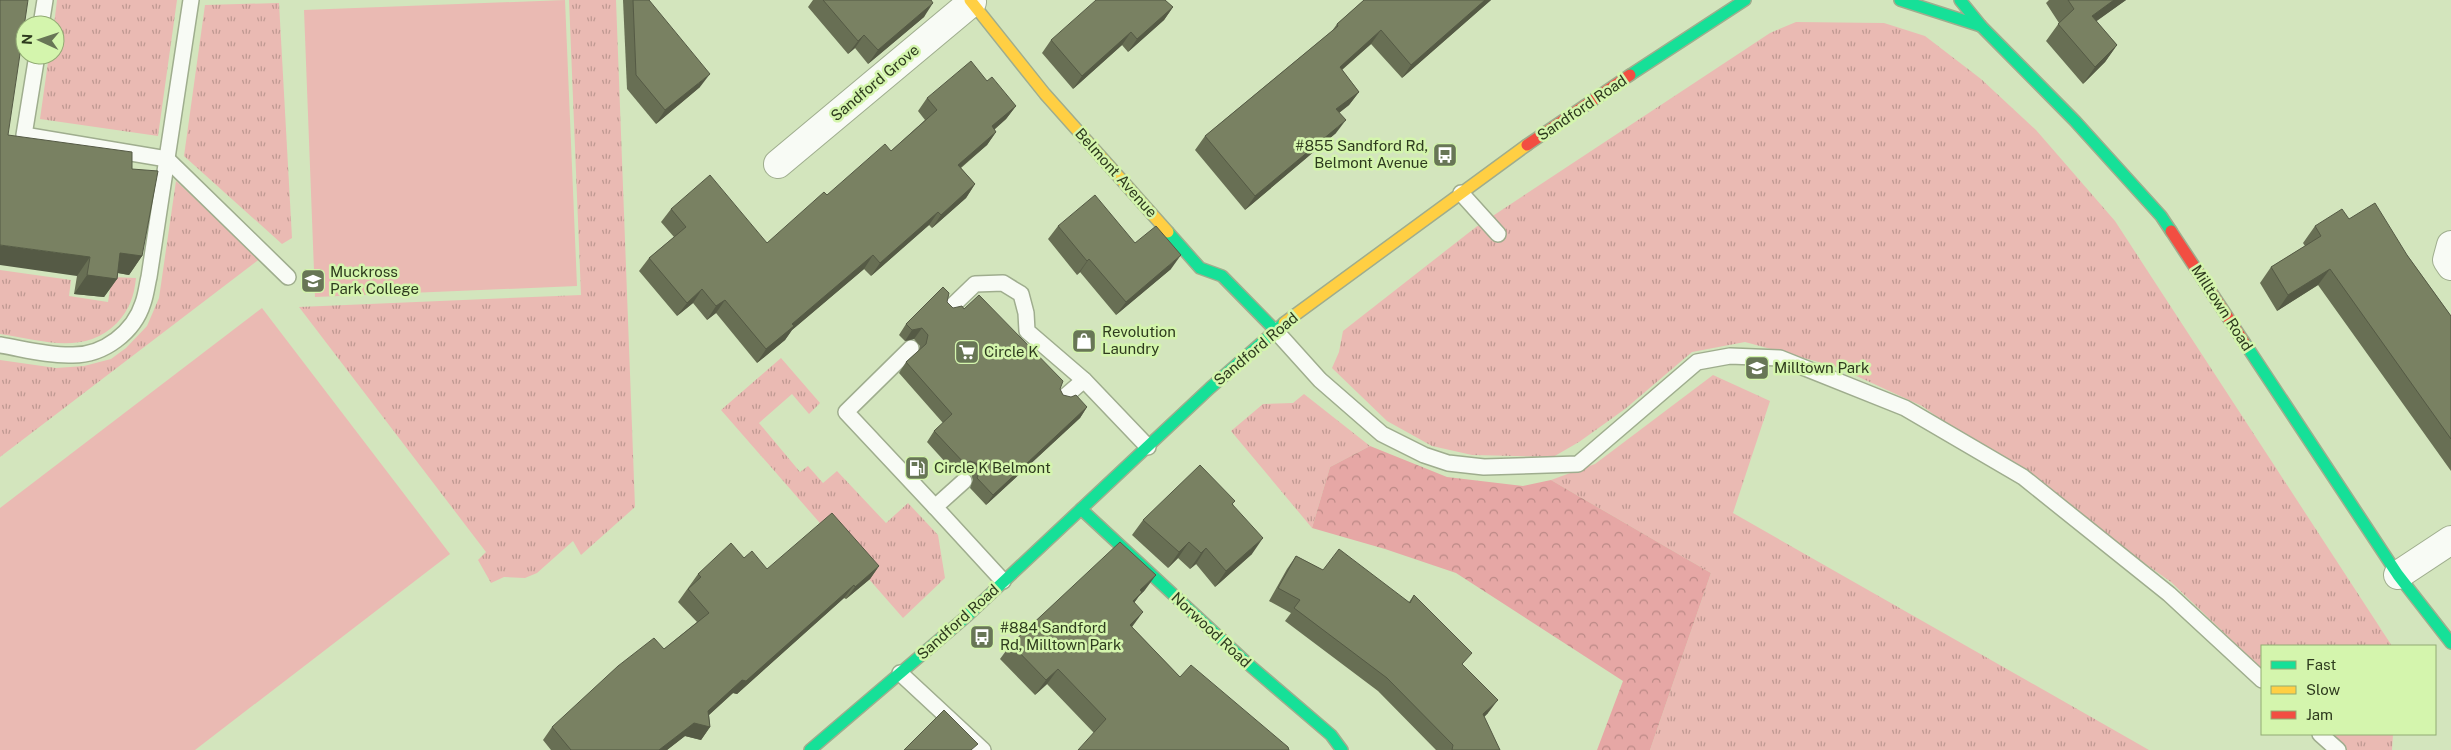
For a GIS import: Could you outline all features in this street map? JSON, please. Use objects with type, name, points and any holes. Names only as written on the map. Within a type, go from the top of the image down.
[{"type":"main road","name":"Sandford Road","points":[[810,750],[1004,581],[1210,388],[1275,330],[1588,102],[1745,0]]},
{"type":"main road","points":[[1900,0],[1981,26]]},
{"type":"main road","name":"Milltown Road","points":[[1960,0],[1981,26],[2075,121],[2161,216],[2398,575],[2451,643]]},
{"type":"main road","name":"Belmont Avenue","points":[[971,1],[1045,94],[1200,268],[1222,276],[1275,330]]},
{"type":"main road","name":"Norwood Road","points":[[1081,509],[1247,663],[1331,735],[1342,750]]},
{"type":"street","name":"Sandford Grove","points":[[778,164],[971,1]]},
{"type":"street","points":[[2451,245],[2447,260],[2451,266]]},
{"type":"street","points":[[2398,575],[2451,540]]},
{"type":"lane","points":[[43,15],[45,0]]},
{"type":"lane","points":[[0,345],[74,355],[111,344],[127,331],[143,304],[192,0]]},
{"type":"lane","points":[[35,65],[24,135],[167,159],[288,277]]},
{"type":"lane","points":[[1461,193],[1498,234]]},
{"type":"lane","points":[[948,310],[975,284],[1004,283],[1021,294],[1026,313],[1027,331],[1084,380],[1148,447]]},
{"type":"lane","points":[[1275,330],[1320,380],[1382,434],[1424,455],[1448,463],[1484,468],[1578,464],[1697,362],[1730,356],[1780,358],[1905,408],[2023,476],[2169,594],[2261,679]]},
{"type":"lane","points":[[911,348],[846,412],[1004,581]]},
{"type":"lane","points":[[1062,399],[1084,380]]},
{"type":"lane","points":[[935,507],[964,482]]},
{"type":"lane","points":[[900,673],[983,750]]},
{"type":"lane","points":[[2321,735],[2338,750]]},
{"type":"green space","points":[[57,0],[177,0],[158,136],[40,119],[48,65],[65,65],[65,15],[55,15]]},
{"type":"green space","points":[[565,0],[577,286],[315,297],[304,10]]},
{"type":"green space","points":[[569,0],[616,0],[635,507],[581,555],[573,541],[537,573],[525,578],[504,577],[491,583],[478,560],[486,552],[299,307],[581,295]]},
{"type":"green space","points":[[279,3],[292,238],[282,244],[184,156],[205,5]]},
{"type":"green space","points":[[1796,22],[1884,23],[1925,36],[1981,79],[2036,130],[2115,221],[2391,645],[2261,645],[2261,668],[2171,582],[1922,406],[1837,367],[1745,342],[1692,352],[1625,409],[1579,442],[1553,457],[1472,455],[1432,446],[1387,421],[1332,368],[1339,352],[1343,331],[1476,227],[1770,33]]},
{"type":"green space","points":[[176,181],[261,258],[0,457],[0,360],[56,368],[84,366],[111,359],[126,348],[147,326],[159,298]]},
{"type":"green space","points":[[0,270],[71,280],[69,296],[108,302],[112,277],[136,278],[131,302],[117,323],[104,333],[91,339],[76,343],[62,343],[0,334]]},
{"type":"green space","points":[[262,308],[450,554],[195,750],[0,750],[0,508]]},
{"type":"green space","points":[[781,358],[820,403],[809,414],[792,394],[759,423],[800,472],[808,466],[823,483],[837,471],[886,523],[908,503],[938,535],[945,578],[903,618],[721,410]]},
{"type":"green space","points":[[1713,375],[1770,401],[1733,513],[2149,750],[1650,750],[1711,573],[1551,480],[1595,464]]},
{"type":"green space","points":[[1304,394],[1370,446],[1330,467],[1312,528],[1231,431],[1263,404],[1293,403]]},
{"type":"green space","points":[[1370,446],[1447,477],[1523,486],[1551,480],[1711,573],[1650,750],[1597,750],[1623,681],[1456,573],[1385,549],[1312,528],[1330,467]]},
{"type":"green space","points":[[2331,735],[2393,735],[2392,750],[2347,750]]},
{"type":"building","points":[[0,0],[28,0],[26,15],[15,15],[15,65],[18,65],[8,135],[132,152],[132,169],[158,171],[142,256],[120,253],[117,279],[87,275],[90,257],[0,245]]},
{"type":"building","points":[[633,0],[649,0],[710,74],[665,110],[636,75]]},
{"type":"building","points":[[823,0],[931,0],[933,3],[878,50],[864,35],[858,41]]},
{"type":"building","points":[[1096,0],[1165,0],[1173,7],[1137,39],[1131,32],[1082,76],[1051,40]]},
{"type":"building","points":[[1364,0],[1485,0],[1411,65],[1381,30],[1340,67],[1359,92],[1336,109],[1346,120],[1255,196],[1205,136],[1338,26],[1337,24]]},
{"type":"building","points":[[2068,0],[2114,0],[2092,16],[2117,45],[2095,67],[2058,24],[2074,9]]},
{"type":"building","points":[[971,61],[987,81],[992,77],[1016,106],[992,126],[996,132],[958,165],[975,184],[941,215],[938,212],[880,263],[873,255],[792,324],[794,326],[766,349],[725,300],[716,306],[702,289],[687,303],[649,258],[686,227],[671,209],[710,175],[767,243],[824,192],[827,195],[885,144],[891,151],[937,110],[927,98]]},
{"type":"building","points":[[1095,195],[1135,243],[1156,226],[1181,255],[1126,302],[1089,259],[1087,261],[1058,226]]},
{"type":"building","points":[[2375,203],[2407,255],[2451,316],[2451,439],[2330,269],[2288,295],[2271,267],[2321,236],[2315,226],[2342,209],[2349,219]]},
{"type":"building","points":[[943,287],[949,293],[947,302],[953,308],[962,306],[964,309],[979,295],[1063,381],[1060,389],[1063,395],[1071,397],[1076,395],[1087,407],[993,495],[977,478],[981,469],[978,464],[970,461],[965,464],[934,431],[952,414],[906,362],[926,344],[928,335],[922,328],[912,330],[906,324]]},
{"type":"building","points":[[1200,465],[1235,501],[1232,504],[1263,538],[1226,571],[1206,548],[1201,553],[1189,542],[1179,552],[1143,520]]},
{"type":"building","points":[[832,513],[879,566],[855,587],[854,585],[746,681],[742,680],[708,711],[710,727],[694,723],[659,750],[571,750],[552,727],[618,666],[654,638],[664,649],[709,613],[688,589],[701,577],[698,574],[731,543],[744,558],[752,551],[767,569]]},
{"type":"building","points":[[1120,542],[1156,575],[1140,590],[1142,592],[1133,601],[1143,612],[1130,625],[1180,677],[1191,665],[1288,747],[1289,750],[1078,750],[1106,719],[1058,669],[1046,680],[1011,644]]},
{"type":"building","points":[[1339,549],[1410,603],[1414,595],[1472,653],[1462,664],[1498,700],[1483,714],[1500,750],[1452,750],[1453,745],[1387,678],[1294,608],[1300,600],[1278,588],[1296,556],[1323,570]]},
{"type":"building","points":[[944,710],[978,744],[971,750],[904,750]]},
{"type":"traffic: fast","points":[[1630,75],[1745,0]]},
{"type":"traffic: fast","points":[[1900,0],[1981,26]]},
{"type":"traffic: fast","points":[[1960,0],[1981,26],[2075,121],[2161,216],[2171,231]]},
{"type":"traffic: fast","points":[[1168,232],[1200,268],[1222,276],[1275,330]]},
{"type":"traffic: fast","points":[[810,750],[967,616],[1210,388],[1284,323]]},
{"type":"traffic: fast","points":[[2244,342],[2398,575],[2451,643]]},
{"type":"traffic: fast","points":[[1081,509],[1247,663],[1331,735],[1342,750]]},
{"type":"traffic: slow","points":[[970,0],[1045,94],[1168,232]]},
{"type":"traffic: slow","points":[[1284,323],[1527,145]]},
{"type":"traffic: jam","points":[[1527,145],[1630,75]]},
{"type":"traffic: jam","points":[[2171,231],[2244,342]]},
{"type":"place","name":"#855 Sandford Rd, Belmont Avenue","points":[[1445,155]]},
{"type":"place","name":"Muckross Park College","points":[[313,281]]},
{"type":"place","name":"Revolution Laundry","points":[[1084,341]]},
{"type":"place","name":"Circle K","points":[[967,352]]},
{"type":"place","name":"Milltown Park","points":[[1757,368]]},
{"type":"place","name":"Circle K Belmont","points":[[917,468]]},
{"type":"place","name":"#884 Sandford Rd, Milltown Park","points":[[982,637]]}]
